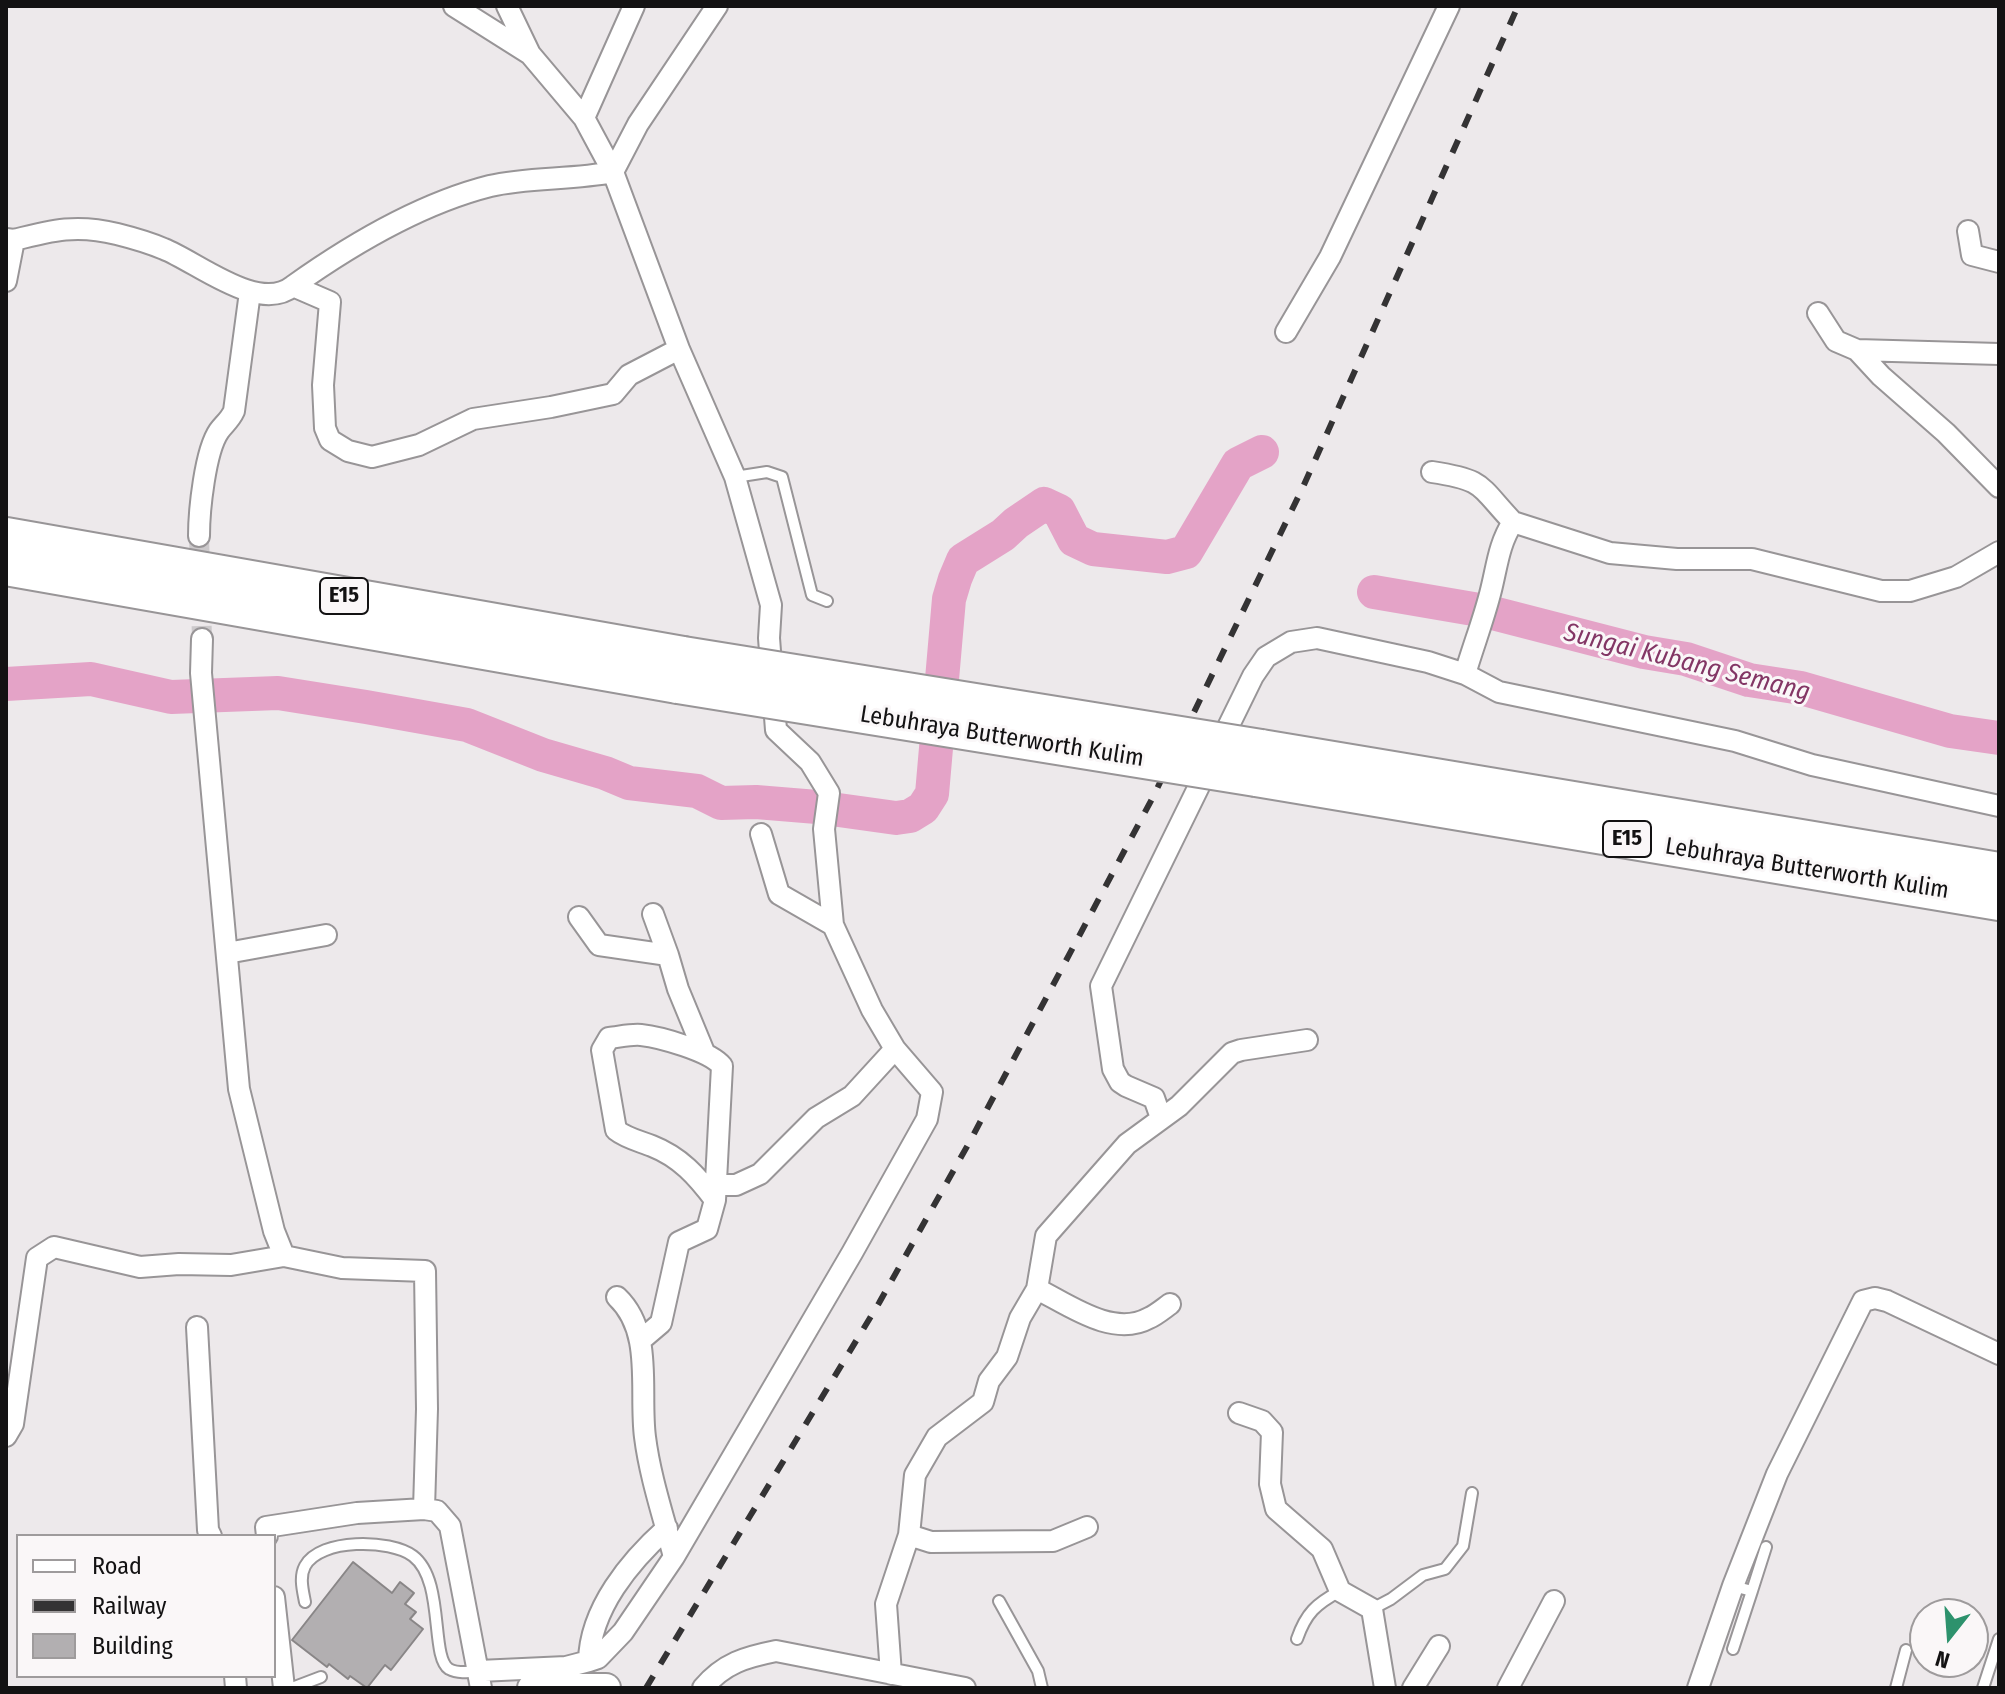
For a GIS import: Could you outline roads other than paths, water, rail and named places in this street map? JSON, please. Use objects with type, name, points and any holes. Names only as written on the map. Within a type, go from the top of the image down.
[{"type":"highway","name":"Lebuhraya Butterworth Kulim","points":[[6,537],[681,670]]},
{"type":"highway","name":"Lebuhraya Butterworth Kulim","points":[[6,566],[1258,763],[1999,872]]},
{"type":"highway","name":"Lebuhraya Butterworth Kulim","points":[[1258,763],[1999,901]]},
{"type":"main road","points":[[532,1688],[606,1688]]},
{"type":"street","points":[[454,6],[530,54]]},
{"type":"street","points":[[267,1534],[266,1527],[357,1513],[437,1511],[450,1526],[480,1680],[566,1667],[598,1658],[623,1632],[674,1557],[927,1119],[932,1092],[895,1049],[872,1010],[833,925],[824,829],[829,793],[810,762],[776,730],[769,638],[771,605],[735,477],[679,349],[613,172],[584,118],[530,54],[507,6]]},
{"type":"street","points":[[584,118],[634,6]]},
{"type":"street","points":[[613,172],[638,124],[717,6]]},
{"type":"street","points":[[1286,332],[1330,257],[1449,6]]},
{"type":"street","points":[[6,281],[10,240],[64,228],[114,234],[162,248],[250,292],[284,293],[356,243],[427,208],[492,186],[613,172]]},
{"type":"street","points":[[1968,231],[1972,255],[1999,262]]},
{"type":"street","points":[[293,286],[330,302],[323,385],[325,428],[330,440],[348,451],[372,457],[419,445],[473,419],[613,394],[629,375],[679,349]]},
{"type":"street","points":[[199,536],[199,510],[208,465],[218,432],[229,422],[234,411],[250,292]]},
{"type":"street","points":[[1818,313],[1836,341],[1857,350],[1999,354]]},
{"type":"street","points":[[1857,350],[1999,487]]},
{"type":"street","points":[[1432,472],[1467,477],[1481,485],[1513,522],[1610,553],[1677,559],[1752,559],[1881,591],[1910,591],[1956,577],[1999,552]]},
{"type":"street","points":[[1465,674],[1491,591],[1503,536],[1513,522]]},
{"type":"street","points":[[1161,1118],[1154,1098],[1120,1082],[1113,1069],[1101,986],[1253,676],[1266,657],[1291,642],[1317,638],[1428,662],[1465,674],[1499,692],[1735,741],[1812,765],[1999,806]]},
{"type":"street","points":[[202,639],[201,673],[239,1089],[274,1231],[284,1256]]},
{"type":"street","points":[[761,834],[779,894],[833,925]]},
{"type":"street","points":[[653,914],[678,989],[704,1052]]},
{"type":"street","points":[[579,917],[599,945],[668,955]]},
{"type":"street","points":[[227,953],[326,935]]},
{"type":"street","points":[[641,1340],[661,1323],[679,1242],[707,1229],[716,1192],[722,1066],[704,1052],[640,1035],[609,1038],[602,1050],[616,1130],[655,1147],[683,1164],[716,1192]]},
{"type":"street","points":[[891,1674],[886,1604],[909,1535],[915,1475],[937,1437],[983,1402],[989,1381],[1007,1357],[1020,1318],[1037,1289],[1046,1236],[1127,1144],[1179,1106],[1232,1053],[1307,1040]]},
{"type":"street","points":[[716,1192],[760,1174],[816,1118],[852,1096],[895,1049]]},
{"type":"street","points":[[6,1436],[13,1424],[37,1258],[54,1247],[140,1267],[231,1265],[284,1256],[342,1268],[425,1271],[427,1409],[424,1509]]},
{"type":"street","points":[[1037,1289],[1111,1324],[1126,1325],[1147,1320],[1170,1304]]},
{"type":"street","points":[[617,1297],[627,1306],[641,1340],[645,1438],[674,1557]]},
{"type":"street","points":[[1698,1688],[1742,1588],[1777,1474],[1863,1301],[1875,1298],[1887,1301],[1999,1354]]},
{"type":"street","points":[[197,1327],[210,1534]]},
{"type":"street","points":[[1239,1413],[1262,1421],[1272,1432],[1270,1484],[1276,1509],[1322,1549],[1340,1591],[1372,1609],[1385,1688]]},
{"type":"street","points":[[909,1535],[931,1542],[1053,1541],[1087,1527]]},
{"type":"street","points":[[589,1661],[590,1642],[609,1596],[642,1550],[667,1528]]},
{"type":"street","points":[[1508,1688],[1554,1601]]},
{"type":"street","points":[[276,1615],[284,1688]]},
{"type":"street","points":[[1413,1688],[1439,1646]]},
{"type":"street","points":[[703,1688],[713,1676],[745,1657],[776,1651],[965,1688]]},
{"type":"lane","points":[[735,477],[767,472],[782,477],[812,595],[827,601]]},
{"type":"lane","points":[[1372,1609],[1423,1575],[1445,1569],[1463,1546],[1472,1493]]},
{"type":"lane","points":[[305,1602],[302,1579],[304,1567],[312,1557],[323,1551],[359,1543],[393,1547],[413,1556],[426,1574],[434,1597],[441,1660],[448,1668],[480,1680]]},
{"type":"lane","points":[[1733,1649],[1742,1588],[1766,1547]]},
{"type":"lane","points":[[1297,1639],[1305,1616],[1340,1591]]},
{"type":"lane","points":[[999,1601],[1038,1671],[1042,1688]]},
{"type":"lane","points":[[1983,1688],[1999,1639]]},
{"type":"lane","points":[[1896,1688],[1906,1650]]},
{"type":"lane","points":[[292,1688],[321,1677]]},
{"type":"waterway","name":"Sungai Kubang Semang","points":[[6,684],[91,679],[171,697],[278,693],[467,725],[543,755],[629,783],[697,791],[721,803],[756,802],[896,818],[910,816],[923,808],[932,794],[949,599],[963,560],[1044,504],[1059,511],[1074,540],[1093,549],[1167,557],[1186,552],[1238,464],[1262,452]]},
{"type":"waterway","name":"Sungai Kubang Semang","points":[[1374,592],[1485,611],[1644,652],[1686,659],[1749,680],[1801,688],[1950,731],[1999,738]]},
{"type":"tunnel","points":[[199,536],[202,639]]},
{"type":"railway","points":[[646,1688],[879,1303],[969,1143],[1153,797],[1303,487],[1518,6]]}]
